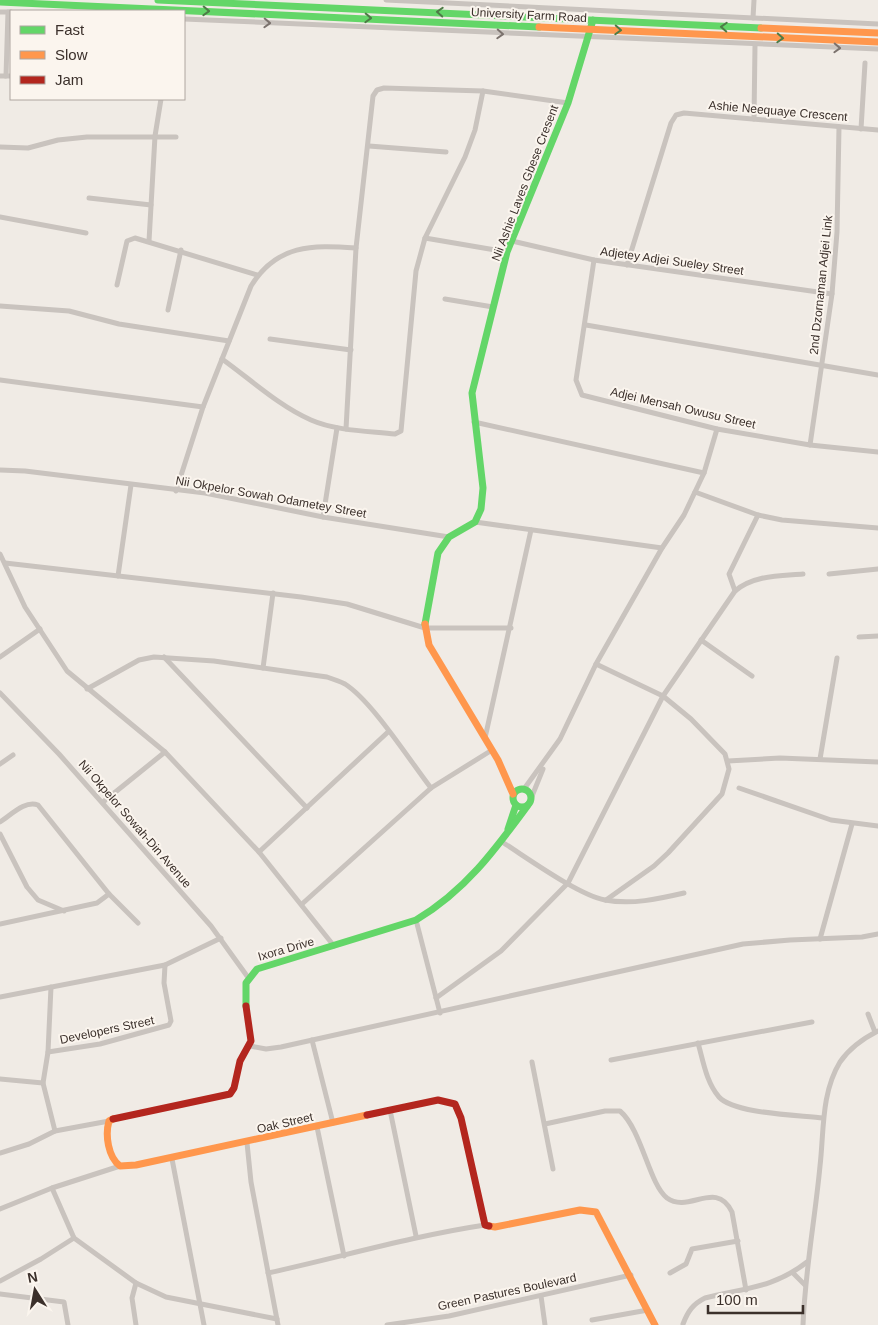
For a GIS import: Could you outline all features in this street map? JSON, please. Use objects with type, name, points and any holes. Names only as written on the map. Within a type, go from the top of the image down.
[{"type":"street","name":"University Farm Road","points":[[158,0],[878,33]]},
{"type":"street","points":[[386,0],[474,2],[878,24]]},
{"type":"street","points":[[753,18],[754,0]]},
{"type":"street","name":"University Farm Road","points":[[0,2],[175,10]]},
{"type":"street","name":"University Farm Road","points":[[185,10],[878,42]]},
{"type":"street","points":[[0,12],[9,12],[6,76]]},
{"type":"street","points":[[185,19],[878,49]]},
{"type":"street","name":"Nii Ashie Laves Gbese Cresent","points":[[475,522],[482,509],[484,495],[474,422],[472,393],[474,380],[507,252],[568,103],[593,20]]},
{"type":"street","points":[[754,119],[755,45]]},
{"type":"street","points":[[861,129],[865,63]]},
{"type":"street","points":[[346,429],[356,248],[369,146],[373,96],[377,90],[384,88],[483,91],[568,103]]},
{"type":"street","points":[[222,358],[290,409],[312,421],[337,428],[395,434],[401,431],[416,271],[425,238],[465,157],[475,130],[483,91]]},
{"type":"street","points":[[149,241],[155,136],[160,100]]},
{"type":"street","name":"Ashie Neequaye Crescent","points":[[627,265],[671,123],[676,115],[684,113],[878,130]]},
{"type":"street","name":"2nd Dzornaman Adjei Link","points":[[810,445],[832,294],[837,232],[839,127]]},
{"type":"street","points":[[0,147],[28,148],[58,140],[87,137],[176,137]]},
{"type":"street","points":[[369,146],[446,152]]},
{"type":"street","points":[[89,198],[151,205]]},
{"type":"street","points":[[0,218],[86,233]]},
{"type":"street","points":[[117,285],[127,241],[135,238],[181,250],[257,275]]},
{"type":"street","points":[[425,238],[507,252]]},
{"type":"street","name":"Adjetey Adjei Sueley Street","points":[[512,241],[594,260],[832,294]]},
{"type":"street","points":[[176,490],[203,407],[257,275],[277,258],[295,250],[316,246],[356,248]]},
{"type":"street","points":[[168,310],[181,250]]},
{"type":"street","points":[[594,260],[586,325],[822,367],[878,375]]},
{"type":"street","points":[[445,299],[493,307]]},
{"type":"street","points":[[0,306],[69,311],[119,324],[229,341]]},
{"type":"street","name":"Adjei Mensah Owusu Street","points":[[586,325],[576,380],[577,387],[582,394],[717,429],[810,445],[878,452]]},
{"type":"street","points":[[270,339],[351,350]]},
{"type":"street","points":[[0,380],[203,407]]},
{"type":"street","points":[[474,422],[704,473]]},
{"type":"street","points":[[323,517],[337,428]]},
{"type":"street","points":[[514,794],[522,789],[547,759],[560,739],[596,664],[662,548],[684,515],[704,473],[717,429]]},
{"type":"street","name":"Nii Okpelor Sowah Odametey Street","points":[[0,470],[205,493],[323,517],[449,537]]},
{"type":"street","points":[[118,576],[131,485]]},
{"type":"street","points":[[695,492],[758,515],[782,520],[878,528]]},
{"type":"street","points":[[735,591],[729,574],[758,515]]},
{"type":"street","points":[[547,759],[529,803],[520,807],[516,805],[513,800],[514,794],[505,773],[432,651],[425,628],[436,562],[449,537],[475,522],[662,548]]},
{"type":"street","points":[[485,738],[511,628],[531,530]]},
{"type":"street","points":[[0,554],[25,606],[67,671],[165,752],[260,852],[334,946]]},
{"type":"street","points":[[5,564],[273,593],[347,604],[425,628],[511,628]]},
{"type":"street","points":[[829,574],[878,569]]},
{"type":"street","points":[[436,998],[501,951],[568,883],[663,696],[735,591],[746,582],[759,578],[804,574]]},
{"type":"street","points":[[264,668],[273,593]]},
{"type":"street","points":[[0,657],[40,629]]},
{"type":"street","points":[[859,637],[878,636]]},
{"type":"street","points":[[701,640],[752,676]]},
{"type":"street","points":[[87,689],[139,660],[164,657],[327,677],[344,683],[355,692],[431,788]]},
{"type":"street","points":[[164,657],[307,808]]},
{"type":"street","points":[[820,759],[837,658]]},
{"type":"street","points":[[596,664],[663,696],[691,719],[725,754],[728,761],[726,785],[722,794],[654,866],[606,900]]},
{"type":"street","name":"Nii Okpelor Sowah-Din Avenue","points":[[0,693],[103,802],[221,938],[247,976]]},
{"type":"street","points":[[260,852],[388,732]]},
{"type":"street","points":[[302,904],[431,788],[492,750]]},
{"type":"street","points":[[103,802],[165,752]]},
{"type":"street","points":[[0,764],[13,755]]},
{"type":"street","points":[[728,761],[820,759],[878,762]]},
{"type":"street","points":[[505,773],[531,796],[529,803]]},
{"type":"street","points":[[739,788],[816,816],[852,824],[878,826]]},
{"type":"street","name":"Ixora Drive","points":[[247,976],[256,969],[416,920],[438,908],[484,866],[529,803]]},
{"type":"street","points":[[0,822],[26,804],[38,805],[109,894],[138,922]]},
{"type":"street","points":[[516,805],[504,839],[568,883],[606,900],[642,902],[684,893]]},
{"type":"street","points":[[820,939],[852,824]]},
{"type":"street","points":[[0,834],[27,887],[38,900],[64,912]]},
{"type":"street","points":[[0,924],[64,912],[97,903],[109,894]]},
{"type":"street","points":[[416,920],[440,1012]]},
{"type":"street","points":[[250,1046],[266,1049],[312,1040],[743,944],[862,937],[878,934]]},
{"type":"street","points":[[0,997],[165,965],[221,938]]},
{"type":"street","name":"Developers Street","points":[[48,1052],[100,1044],[167,1027],[170,1021],[164,983],[165,965]]},
{"type":"street","points":[[0,1153],[30,1144],[55,1131],[223,1097],[234,1090],[238,1065],[250,1046],[251,1030],[244,988],[247,976]]},
{"type":"street","points":[[50,987],[48,1052],[43,1083],[55,1131]]},
{"type":"street","points":[[803,1325],[807,1262],[820,1165],[824,1118],[830,1087],[840,1062],[854,1048],[877,1032],[868,1014]]},
{"type":"street","points":[[611,1060],[812,1022]]},
{"type":"street","points":[[312,1040],[333,1123]]},
{"type":"street","points":[[698,1043],[712,1086],[719,1097],[727,1103],[753,1109],[824,1118]]},
{"type":"street","points":[[532,1062],[546,1124],[553,1169]]},
{"type":"street","points":[[0,1079],[43,1083]]},
{"type":"street","name":"Oak Street","points":[[0,1209],[52,1188],[120,1166],[247,1143],[438,1100],[449,1101],[455,1104],[461,1118],[485,1225]]},
{"type":"street","points":[[390,1110],[416,1236]]},
{"type":"street","points":[[546,1124],[605,1111],[620,1111],[631,1125],[663,1194],[680,1202],[708,1197],[722,1198],[732,1212],[746,1290]]},
{"type":"street","points":[[109,1121],[107,1126],[108,1137],[114,1161],[120,1166]]},
{"type":"street","points":[[318,1127],[344,1256]]},
{"type":"street","points":[[52,1188],[74,1238],[136,1283],[166,1297],[277,1322],[251,1182],[247,1143]]},
{"type":"street","points":[[172,1158],[204,1325]]},
{"type":"street","points":[[268,1273],[344,1256],[416,1236],[485,1225],[495,1227],[546,1215],[590,1210],[600,1216],[655,1325]]},
{"type":"street","points":[[0,1281],[41,1259],[74,1238]]},
{"type":"street","points":[[670,1272],[686,1264],[692,1249],[738,1241]]},
{"type":"street","points":[[682,1325],[695,1303],[705,1298],[769,1285],[793,1273],[807,1262]]},
{"type":"street","points":[[793,1273],[805,1285]]},
{"type":"street","name":"Green Pastures Boulevard","points":[[387,1325],[449,1316],[631,1275]]},
{"type":"street","points":[[136,1283],[132,1298],[136,1325]]},
{"type":"street","points":[[0,1294],[64,1302],[68,1325]]},
{"type":"street","points":[[541,1296],[545,1325]]},
{"type":"street","points":[[592,1320],[648,1310]]},
{"type":"traffic: fast","points":[[158,0],[761,28]]},
{"type":"traffic: fast","points":[[0,2],[172,10]]},
{"type":"traffic: fast","points":[[185,11],[539,27]]},
{"type":"traffic: fast","points":[[425,624],[438,553],[449,537],[475,522],[481,509],[483,488],[472,393],[507,252],[568,103],[593,20]]},
{"type":"traffic: fast","points":[[522,789],[528,792],[531,798],[528,804],[522,807],[516,804],[513,798],[516,792],[522,789]]},
{"type":"traffic: fast","points":[[508,829],[516,805]]},
{"type":"traffic: fast","points":[[246,1006],[246,983],[257,969],[416,920],[434,909],[464,883],[491,854],[528,805]]},
{"type":"traffic: slow","points":[[539,27],[878,42]]},
{"type":"traffic: slow","points":[[761,28],[878,33]]},
{"type":"traffic: slow","points":[[425,624],[429,645],[498,760],[513,794]]},
{"type":"traffic: slow","points":[[113,1119],[109,1121],[108,1139],[110,1151],[120,1166],[136,1165],[367,1115]]},
{"type":"traffic: slow","points":[[489,1226],[495,1227],[580,1210],[596,1212],[655,1325]]},
{"type":"traffic: jam","points":[[113,1119],[230,1094],[234,1088],[240,1061],[251,1041],[246,1006]]},
{"type":"traffic: jam","points":[[367,1115],[438,1100],[455,1104],[461,1118],[485,1225],[489,1226]]}]
